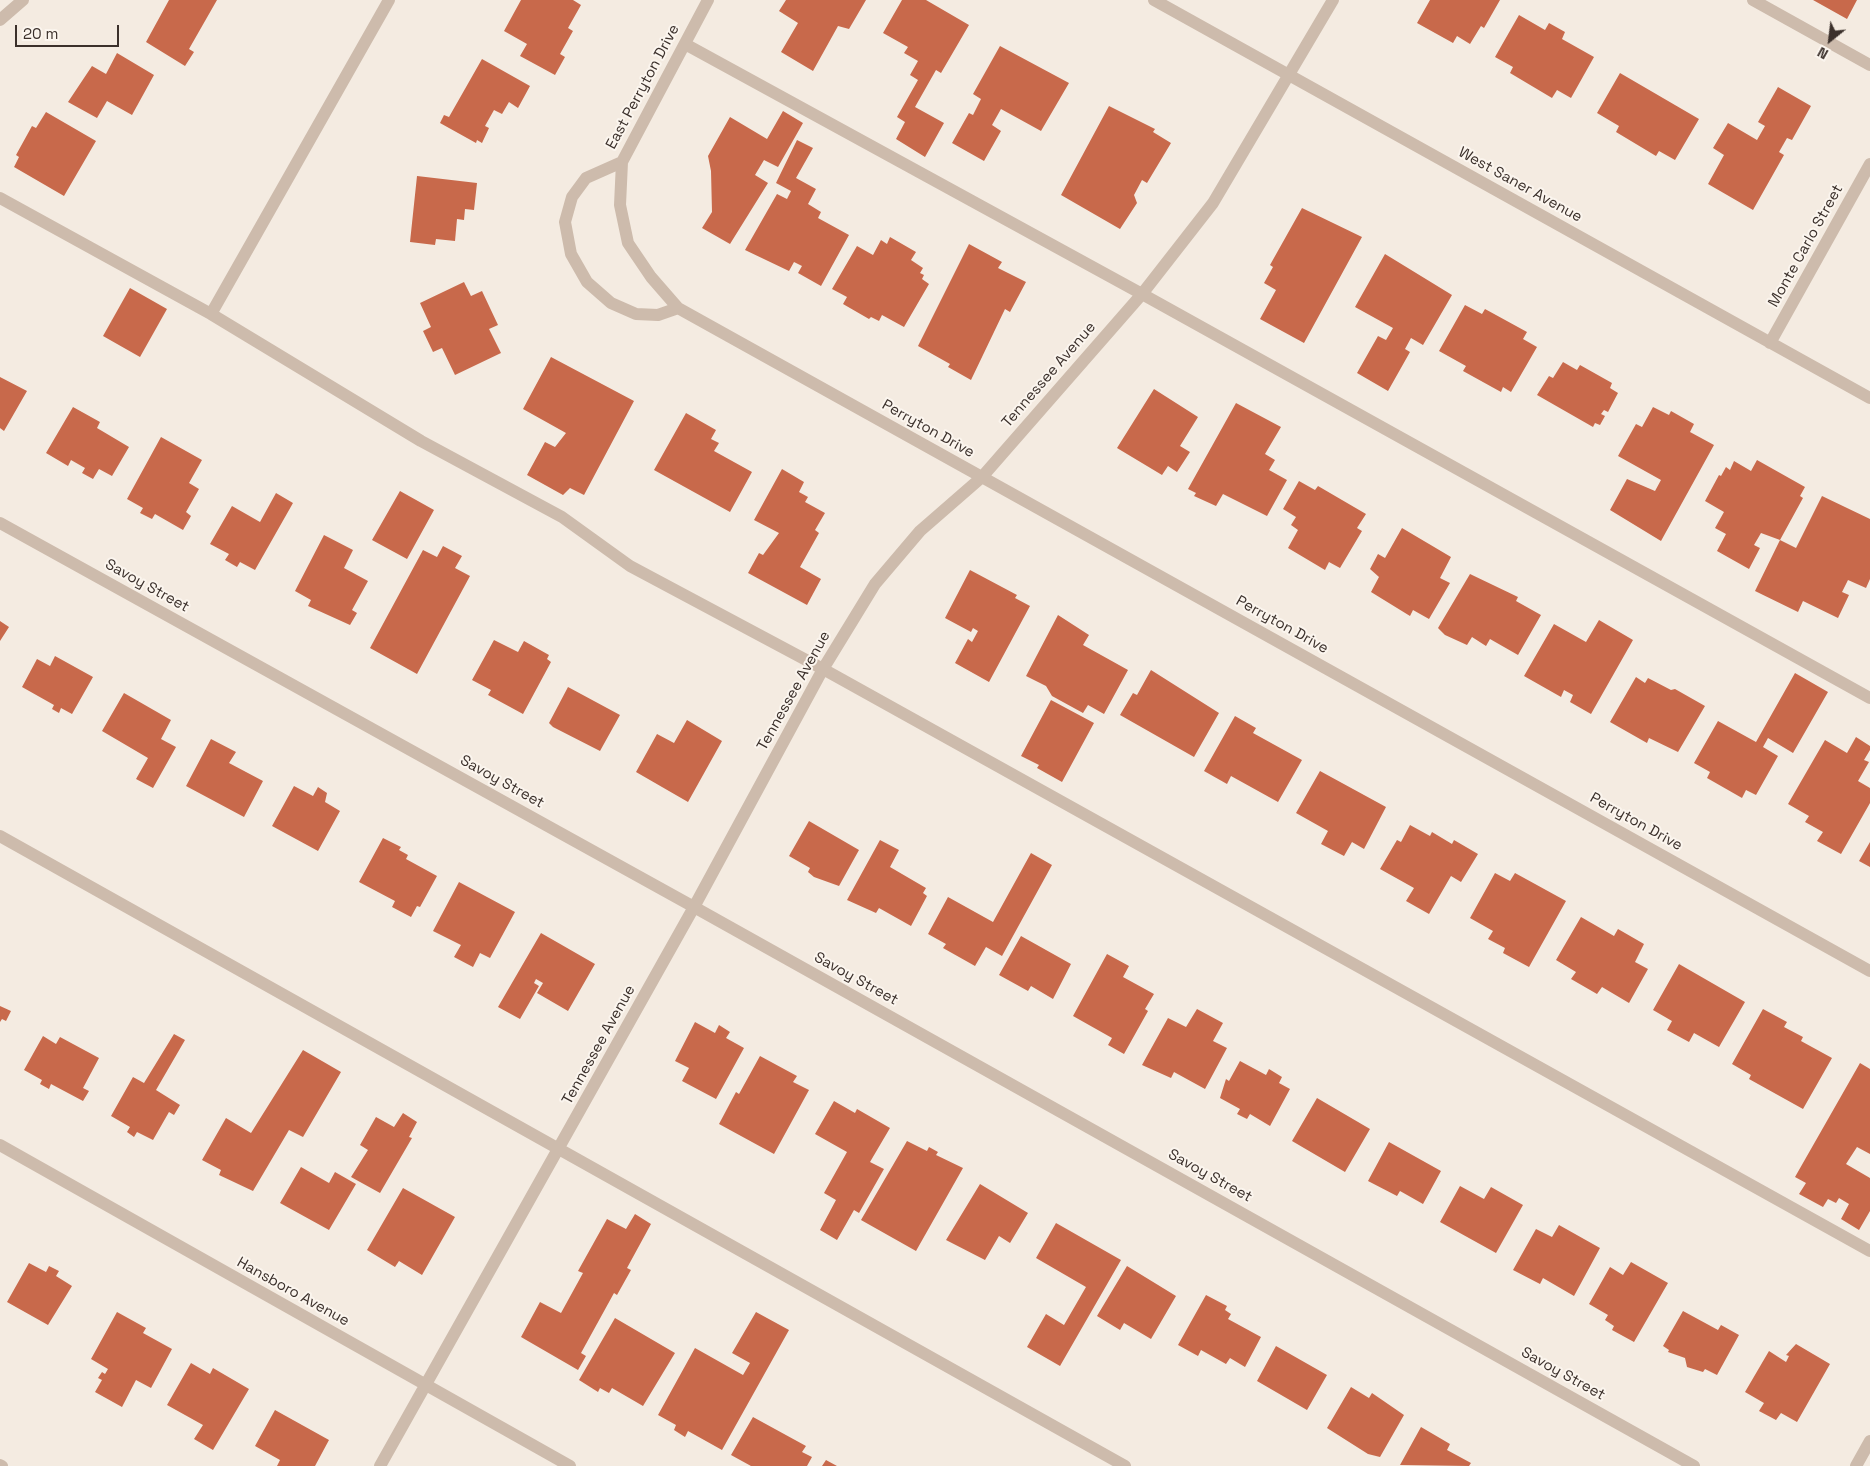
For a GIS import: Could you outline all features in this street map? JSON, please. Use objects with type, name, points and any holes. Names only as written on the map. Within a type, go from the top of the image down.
[{"type":"street","points":[[0,20],[23,0]]},
{"type":"street","points":[[211,314],[389,0]]},
{"type":"street","name":"East Perryton Drive","points":[[678,308],[658,315],[636,314],[611,304],[587,282],[571,254],[566,222],[572,197],[586,178],[622,162],[708,0]]},
{"type":"street","name":"West Saner Avenue","points":[[1154,0],[1870,398]]},
{"type":"street","name":"Tennessee Avenue","points":[[380,1466],[424,1385],[559,1150],[823,669],[874,584],[920,530],[982,477],[1142,294],[1214,203],[1333,0]]},
{"type":"street","points":[[1753,0],[1870,65]]},
{"type":"street","points":[[684,44],[1142,294],[1870,698]]},
{"type":"street","name":"Perryton Drive","points":[[622,162],[620,205],[628,243],[650,277],[678,308],[1870,971]]},
{"type":"street","name":"Monte Carlo Street","points":[[1770,343],[1870,164]]},
{"type":"street","points":[[0,198],[211,314],[421,441],[562,517],[630,566],[823,669],[1870,1250]]},
{"type":"street","name":"Savoy Street","points":[[0,523],[694,907],[1694,1466]]},
{"type":"street","points":[[0,836],[1124,1466]]},
{"type":"street","name":"Hansboro Avenue","points":[[0,1145],[570,1466]]},
{"type":"street","points":[[1856,1466],[1870,1441]]},
{"type":"building","points":[[169,0],[217,0],[189,49],[194,52],[185,66],[146,42]]},
{"type":"building","points":[[521,0],[573,0],[581,5],[568,28],[573,31],[560,54],[565,57],[555,75],[520,56],[527,44],[504,31]]},
{"type":"building","points":[[786,0],[866,0],[849,29],[838,26],[813,71],[781,52],[798,23],[779,11]]},
{"type":"building","points":[[902,0],[926,0],[969,25],[941,73],[936,70],[915,107],[944,123],[925,157],[896,139],[905,122],[897,117],[918,80],[910,75],[918,61],[904,53],[908,47],[883,33]]},
{"type":"building","points":[[1430,0],[1500,0],[1484,28],[1481,26],[1470,44],[1457,36],[1453,43],[1417,23]]},
{"type":"building","points":[[1813,0],[1857,0],[1847,19]]},
{"type":"building","points":[[1519,15],[1545,30],[1549,23],[1565,32],[1562,39],[1594,57],[1571,98],[1557,90],[1552,98],[1510,73],[1513,67],[1495,57]]},
{"type":"building","points":[[1000,46],[1069,83],[1041,131],[1001,109],[992,125],[1001,131],[984,161],[952,143],[969,113],[973,115],[981,99],[973,94]]},
{"type":"building","points":[[117,53],[154,75],[132,115],[107,101],[97,118],[68,102],[92,66],[106,74]]},
{"type":"building","points":[[482,59],[530,86],[518,108],[509,102],[502,114],[494,110],[485,126],[489,128],[482,143],[477,140],[476,143],[440,123],[444,115],[449,117]]},
{"type":"building","points":[[1620,73],[1699,119],[1675,160],[1659,151],[1656,156],[1616,132],[1619,126],[1597,113]]},
{"type":"building","points":[[1778,87],[1811,106],[1792,140],[1787,138],[1779,152],[1784,155],[1753,210],[1708,184],[1724,155],[1713,148],[1728,123],[1757,140],[1765,126],[1758,122]]},
{"type":"building","points":[[1109,106],[1155,129],[1153,132],[1171,143],[1147,183],[1142,180],[1134,195],[1137,203],[1120,229],[1061,195]]},
{"type":"building","points":[[783,111],[803,123],[778,167],[764,160],[755,175],[768,183],[730,244],[702,228],[712,212],[711,171],[708,156],[730,117],[767,139]]},
{"type":"building","points":[[46,112],[96,141],[64,196],[14,167],[19,157],[16,155],[32,126],[36,128]]},
{"type":"building","points":[[797,140],[813,148],[796,178],[816,189],[808,204],[821,212],[818,218],[849,235],[821,286],[798,273],[802,266],[794,262],[789,271],[745,250],[777,194],[787,199],[791,191],[776,183]]},
{"type":"building","points":[[417,176],[477,183],[474,210],[465,209],[464,220],[457,219],[455,241],[436,239],[435,245],[410,242]]},
{"type":"building","points":[[1302,208],[1362,237],[1304,343],[1260,319],[1276,290],[1264,283],[1273,267],[1270,265]]},
{"type":"building","points":[[890,237],[916,252],[911,260],[923,268],[920,273],[924,275],[922,279],[929,284],[904,327],[882,315],[879,321],[871,317],[869,319],[843,304],[847,297],[832,289],[857,246],[873,255],[881,240],[887,244]]},
{"type":"building","points":[[969,244],[1002,262],[998,268],[1026,282],[1010,312],[1005,309],[971,380],[948,367],[950,364],[918,346]]},
{"type":"building","points":[[1385,254],[1452,295],[1423,345],[1411,338],[1405,349],[1410,352],[1388,391],[1357,373],[1378,336],[1386,340],[1393,328],[1355,307]]},
{"type":"building","points":[[464,282],[471,296],[482,291],[498,325],[489,329],[501,353],[455,375],[442,348],[433,352],[423,331],[431,327],[420,303]]},
{"type":"building","points":[[130,288],[167,309],[140,357],[103,336]]},
{"type":"building","points":[[1465,305],[1482,314],[1485,309],[1527,332],[1523,339],[1537,347],[1511,392],[1503,387],[1501,392],[1463,371],[1466,366],[1439,351]]},
{"type":"building","points":[[551,357],[634,401],[584,495],[570,488],[563,495],[527,475],[545,442],[555,447],[566,433],[523,409]]},
{"type":"building","points":[[1563,362],[1577,370],[1580,365],[1612,383],[1610,388],[1618,393],[1608,412],[1604,410],[1601,414],[1605,416],[1600,425],[1595,423],[1593,427],[1537,395],[1549,376],[1553,378]]},
{"type":"building","points":[[0,377],[27,391],[4,431],[0,428]]},
{"type":"building","points":[[1154,389],[1198,417],[1180,446],[1190,452],[1177,472],[1168,466],[1162,475],[1117,448]]},
{"type":"building","points":[[1236,403],[1281,427],[1265,454],[1275,460],[1269,470],[1287,480],[1267,516],[1223,494],[1216,506],[1194,496],[1196,493],[1188,489]]},
{"type":"building","points":[[73,407],[100,422],[97,428],[129,447],[112,476],[99,469],[93,479],[82,473],[85,468],[71,460],[68,466],[46,453]]},
{"type":"building","points":[[1653,407],[1669,415],[1671,411],[1694,424],[1690,432],[1714,445],[1661,541],[1610,510],[1627,479],[1655,491],[1661,480],[1618,456],[1636,424],[1642,427]]},
{"type":"building","points":[[686,413],[716,430],[711,439],[719,443],[714,451],[752,472],[730,512],[654,470]]},
{"type":"building","points":[[161,437],[202,460],[189,483],[199,489],[186,512],[191,516],[183,530],[155,514],[152,519],[140,513],[143,508],[127,499]]},
{"type":"building","points":[[1757,460],[1805,487],[1800,496],[1803,498],[1780,540],[1761,533],[1754,545],[1760,548],[1749,569],[1717,551],[1726,534],[1715,528],[1724,512],[1705,501],[1719,475],[1721,476],[1726,467],[1730,470],[1734,461],[1751,471]]},
{"type":"building","points":[[782,469],[804,482],[799,492],[808,497],[805,502],[825,513],[815,530],[819,533],[800,567],[821,579],[807,605],[748,573],[759,553],[763,555],[779,533],[754,520]]},
{"type":"building","points":[[1299,481],[1315,490],[1318,486],[1366,514],[1357,528],[1362,531],[1340,568],[1329,562],[1325,570],[1288,548],[1298,530],[1291,525],[1296,517],[1283,509]]},
{"type":"building","points":[[400,491],[434,510],[407,559],[372,540]]},
{"type":"building","points":[[276,493],[293,503],[255,570],[240,562],[237,567],[225,560],[229,554],[210,544],[232,506],[260,522]]},
{"type":"building","points":[[1822,496],[1870,519],[1870,579],[1866,588],[1848,580],[1842,592],[1849,595],[1838,618],[1803,601],[1798,612],[1755,591],[1780,540],[1796,548]]},
{"type":"building","points":[[1402,528],[1451,557],[1440,578],[1450,583],[1429,619],[1413,610],[1410,616],[1371,592],[1379,577],[1370,569],[1378,554],[1385,558]]},
{"type":"building","points":[[324,535],[353,550],[344,568],[368,581],[352,610],[357,613],[350,625],[308,606],[311,600],[295,591]]},
{"type":"building","points":[[443,546],[462,556],[455,568],[470,576],[417,674],[370,648],[423,550],[437,557]]},
{"type":"building","points":[[970,570],[1017,595],[1015,598],[1030,606],[989,682],[955,663],[968,639],[972,642],[978,631],[973,628],[971,632],[945,618]]},
{"type":"building","points":[[1470,574],[1518,597],[1516,601],[1541,615],[1518,655],[1490,639],[1486,646],[1472,637],[1467,645],[1445,635],[1438,628]]},
{"type":"building","points":[[1058,615],[1089,635],[1083,645],[1128,670],[1104,714],[1088,705],[1083,713],[1052,696],[1046,686],[1026,676]]},
{"type":"building","points":[[1599,620],[1633,640],[1591,714],[1570,702],[1573,695],[1564,690],[1561,697],[1524,676],[1554,624],[1586,642]]},
{"type":"building","points":[[0,621],[9,627],[0,641]]},
{"type":"building","points":[[494,640],[518,652],[524,641],[549,655],[547,659],[551,662],[523,714],[488,695],[491,690],[472,680]]},
{"type":"building","points":[[55,656],[93,677],[72,714],[61,708],[59,713],[52,709],[54,705],[22,687],[37,659],[50,666]]},
{"type":"building","points":[[1151,670],[1219,713],[1194,757],[1120,715],[1133,693],[1137,695]]},
{"type":"building","points":[[1795,673],[1828,692],[1793,753],[1768,738],[1763,747],[1778,756],[1756,795],[1746,790],[1742,798],[1707,778],[1710,772],[1694,763],[1718,721],[1756,742]]},
{"type":"building","points":[[1636,677],[1645,683],[1648,678],[1671,690],[1675,689],[1705,706],[1678,752],[1649,738],[1647,743],[1610,722]]},
{"type":"building","points":[[568,687],[620,715],[600,751],[553,727],[549,723]]},
{"type":"building","points":[[124,693],[171,720],[161,739],[176,747],[153,788],[136,779],[148,758],[102,731]]},
{"type":"building","points":[[1051,700],[1094,723],[1062,782],[1037,768],[1039,765],[1021,756]]},
{"type":"building","points":[[1235,716],[1256,728],[1253,733],[1302,760],[1278,802],[1231,776],[1227,784],[1204,771]]},
{"type":"building","points":[[687,720],[722,741],[688,802],[636,772],[657,734],[674,743]]},
{"type":"building","points":[[1856,737],[1870,746],[1870,750],[1864,760],[1869,762],[1858,781],[1870,788],[1870,803],[1841,854],[1817,841],[1823,832],[1805,822],[1809,816],[1788,804],[1825,740],[1847,753]]},
{"type":"building","points":[[211,739],[236,752],[229,763],[263,781],[244,817],[186,786]]},
{"type":"building","points":[[1320,771],[1386,807],[1364,849],[1352,842],[1344,856],[1321,844],[1328,831],[1296,813]]},
{"type":"building","points":[[294,786],[313,796],[318,787],[327,793],[325,802],[340,811],[318,851],[272,826]]},
{"type":"building","points":[[809,821],[859,850],[839,886],[814,877],[808,872],[810,868],[789,856]]},
{"type":"building","points":[[1410,825],[1430,836],[1432,832],[1452,844],[1454,840],[1478,854],[1461,882],[1451,876],[1429,914],[1406,901],[1414,888],[1380,869],[1397,840],[1401,842]]},
{"type":"building","points":[[383,838],[401,847],[399,850],[408,855],[406,859],[437,876],[420,907],[417,906],[411,917],[392,907],[395,901],[359,882]]},
{"type":"building","points":[[880,840],[899,850],[890,867],[926,888],[923,893],[927,896],[911,926],[879,908],[876,913],[847,900]]},
{"type":"building","points":[[1870,842],[1870,867],[1859,861]]},
{"type":"building","points":[[1031,853],[1052,865],[1002,956],[986,947],[975,966],[943,948],[946,944],[928,934],[948,897],[993,922]]},
{"type":"building","points":[[1495,873],[1510,881],[1515,873],[1566,901],[1529,967],[1503,953],[1505,948],[1488,939],[1493,931],[1470,918]]},
{"type":"building","points":[[459,882],[515,912],[490,958],[480,953],[473,967],[454,957],[461,945],[433,931]]},
{"type":"building","points":[[1581,917],[1614,936],[1618,929],[1644,944],[1635,962],[1648,969],[1629,1003],[1602,987],[1597,994],[1571,979],[1576,972],[1556,960]]},
{"type":"building","points":[[541,933],[595,964],[568,1011],[537,993],[543,983],[536,979],[534,983],[539,986],[520,1019],[498,1007]]},
{"type":"building","points":[[1021,936],[1071,964],[1053,999],[1031,986],[1028,991],[999,975]]},
{"type":"building","points":[[1107,954],[1129,966],[1123,977],[1154,994],[1145,1009],[1148,1011],[1124,1054],[1108,1045],[1112,1038],[1073,1016]]},
{"type":"building","points":[[1679,964],[1745,1002],[1719,1047],[1694,1033],[1689,1042],[1667,1030],[1672,1021],[1653,1010]]},
{"type":"building","points":[[0,1006],[11,1011],[6,1021],[2,1019],[0,1022]]},
{"type":"building","points":[[1197,1009],[1223,1023],[1213,1041],[1227,1048],[1205,1089],[1174,1072],[1171,1078],[1142,1065],[1168,1018],[1186,1027]]},
{"type":"building","points":[[1763,1009],[1787,1022],[1784,1027],[1803,1037],[1801,1041],[1832,1058],[1803,1109],[1749,1079],[1751,1075],[1732,1064]]},
{"type":"building","points":[[695,1022],[715,1033],[719,1025],[730,1032],[726,1038],[744,1048],[716,1099],[682,1081],[689,1068],[675,1061]]},
{"type":"building","points":[[174,1034],[185,1040],[156,1090],[180,1105],[174,1115],[169,1112],[153,1140],[137,1132],[134,1137],[127,1132],[130,1127],[111,1116],[133,1077],[144,1083]]},
{"type":"building","points":[[43,1036],[56,1044],[60,1037],[99,1058],[83,1088],[89,1091],[83,1101],[51,1084],[49,1089],[40,1084],[42,1080],[24,1070]]},
{"type":"building","points":[[303,1050],[341,1072],[303,1137],[289,1130],[253,1191],[219,1175],[221,1170],[202,1160],[226,1118],[251,1133]]},
{"type":"building","points":[[760,1056],[797,1076],[793,1082],[809,1090],[774,1154],[719,1124],[736,1092],[739,1094]]},
{"type":"building","points":[[1240,1061],[1266,1075],[1269,1069],[1282,1077],[1279,1083],[1290,1089],[1270,1126],[1250,1114],[1247,1119],[1237,1114],[1240,1109],[1220,1098],[1226,1079],[1229,1081]]},
{"type":"building","points":[[1860,1063],[1870,1069],[1870,1154],[1857,1147],[1846,1164],[1870,1178],[1870,1211],[1859,1230],[1841,1219],[1849,1204],[1839,1198],[1836,1203],[1828,1199],[1823,1207],[1799,1194],[1806,1183],[1795,1177]]},
{"type":"building","points":[[1317,1098],[1370,1129],[1345,1172],[1292,1141]]},
{"type":"building","points":[[834,1101],[855,1113],[857,1109],[890,1128],[870,1162],[884,1169],[859,1213],[854,1210],[837,1240],[820,1230],[836,1200],[824,1193],[847,1152],[815,1134]]},
{"type":"building","points":[[403,1113],[417,1122],[409,1137],[412,1138],[380,1193],[351,1177],[368,1150],[360,1145],[376,1117],[394,1127]]},
{"type":"building","points":[[907,1141],[927,1151],[929,1147],[938,1152],[936,1155],[963,1168],[916,1251],[861,1220]]},
{"type":"building","points":[[1389,1142],[1441,1171],[1423,1204],[1400,1191],[1397,1196],[1368,1181]]},
{"type":"building","points":[[301,1167],[329,1183],[335,1172],[356,1184],[329,1230],[280,1203]]},
{"type":"building","points":[[980,1184],[1028,1213],[1010,1243],[999,1236],[985,1260],[946,1240]]},
{"type":"building","points":[[1460,1186],[1484,1199],[1491,1187],[1523,1205],[1496,1253],[1440,1222]]},
{"type":"building","points":[[403,1188],[455,1217],[422,1275],[399,1261],[395,1267],[367,1250]]},
{"type":"building","points":[[635,1214],[651,1224],[627,1268],[631,1270],[617,1295],[614,1293],[581,1353],[586,1356],[578,1370],[521,1337],[540,1302],[561,1313],[583,1273],[578,1271],[607,1219],[626,1229]]},
{"type":"building","points":[[1056,1223],[1121,1260],[1060,1366],[1027,1347],[1046,1314],[1064,1325],[1086,1287],[1036,1258]]},
{"type":"building","points":[[1559,1225],[1600,1248],[1574,1296],[1543,1278],[1540,1284],[1513,1270],[1536,1229],[1552,1237]]},
{"type":"building","points":[[1631,1262],[1668,1283],[1634,1342],[1612,1330],[1614,1326],[1605,1320],[1608,1315],[1589,1304],[1610,1267],[1623,1275]]},
{"type":"building","points":[[29,1263],[46,1272],[49,1266],[59,1271],[56,1276],[72,1286],[48,1325],[7,1302]]},
{"type":"building","points":[[1127,1266],[1176,1296],[1151,1339],[1124,1323],[1120,1330],[1097,1316]]},
{"type":"building","points":[[1206,1295],[1227,1306],[1225,1310],[1231,1314],[1228,1319],[1261,1337],[1245,1367],[1230,1358],[1226,1364],[1201,1350],[1198,1356],[1178,1345]]},
{"type":"building","points":[[1683,1311],[1718,1330],[1721,1325],[1739,1335],[1717,1375],[1705,1369],[1703,1372],[1687,1367],[1685,1358],[1668,1352],[1669,1350],[1663,1346]]},
{"type":"building","points":[[117,1312],[146,1328],[143,1333],[172,1349],[151,1388],[136,1380],[122,1407],[95,1392],[102,1380],[98,1378],[102,1372],[105,1374],[108,1369],[91,1359]]},
{"type":"building","points":[[756,1312],[789,1330],[722,1450],[688,1431],[685,1437],[674,1430],[676,1425],[658,1415],[695,1348],[743,1375],[750,1363],[732,1353]]},
{"type":"building","points":[[615,1318],[675,1353],[643,1406],[612,1388],[609,1393],[600,1388],[598,1392],[579,1380]]},
{"type":"building","points":[[1796,1344],[1830,1364],[1797,1422],[1781,1413],[1776,1420],[1759,1411],[1764,1403],[1745,1392],[1769,1351],[1786,1362],[1789,1356],[1786,1355]]},
{"type":"building","points":[[1276,1346],[1327,1375],[1307,1410],[1257,1381]]},
{"type":"building","points":[[191,1363],[210,1374],[213,1368],[249,1389],[213,1450],[194,1439],[203,1425],[167,1405]]},
{"type":"building","points":[[1351,1387],[1369,1398],[1372,1393],[1404,1415],[1380,1457],[1368,1454],[1327,1428]]},
{"type":"building","points":[[275,1410],[329,1440],[315,1466],[277,1466],[280,1460],[255,1446]]},
{"type":"building","points":[[753,1417],[806,1446],[802,1452],[812,1457],[807,1466],[751,1466],[731,1455]]},
{"type":"building","points":[[1421,1427],[1450,1444],[1447,1450],[1471,1463],[1469,1466],[1400,1465]]},
{"type":"building","points":[[826,1460],[837,1466],[822,1466]]}]
